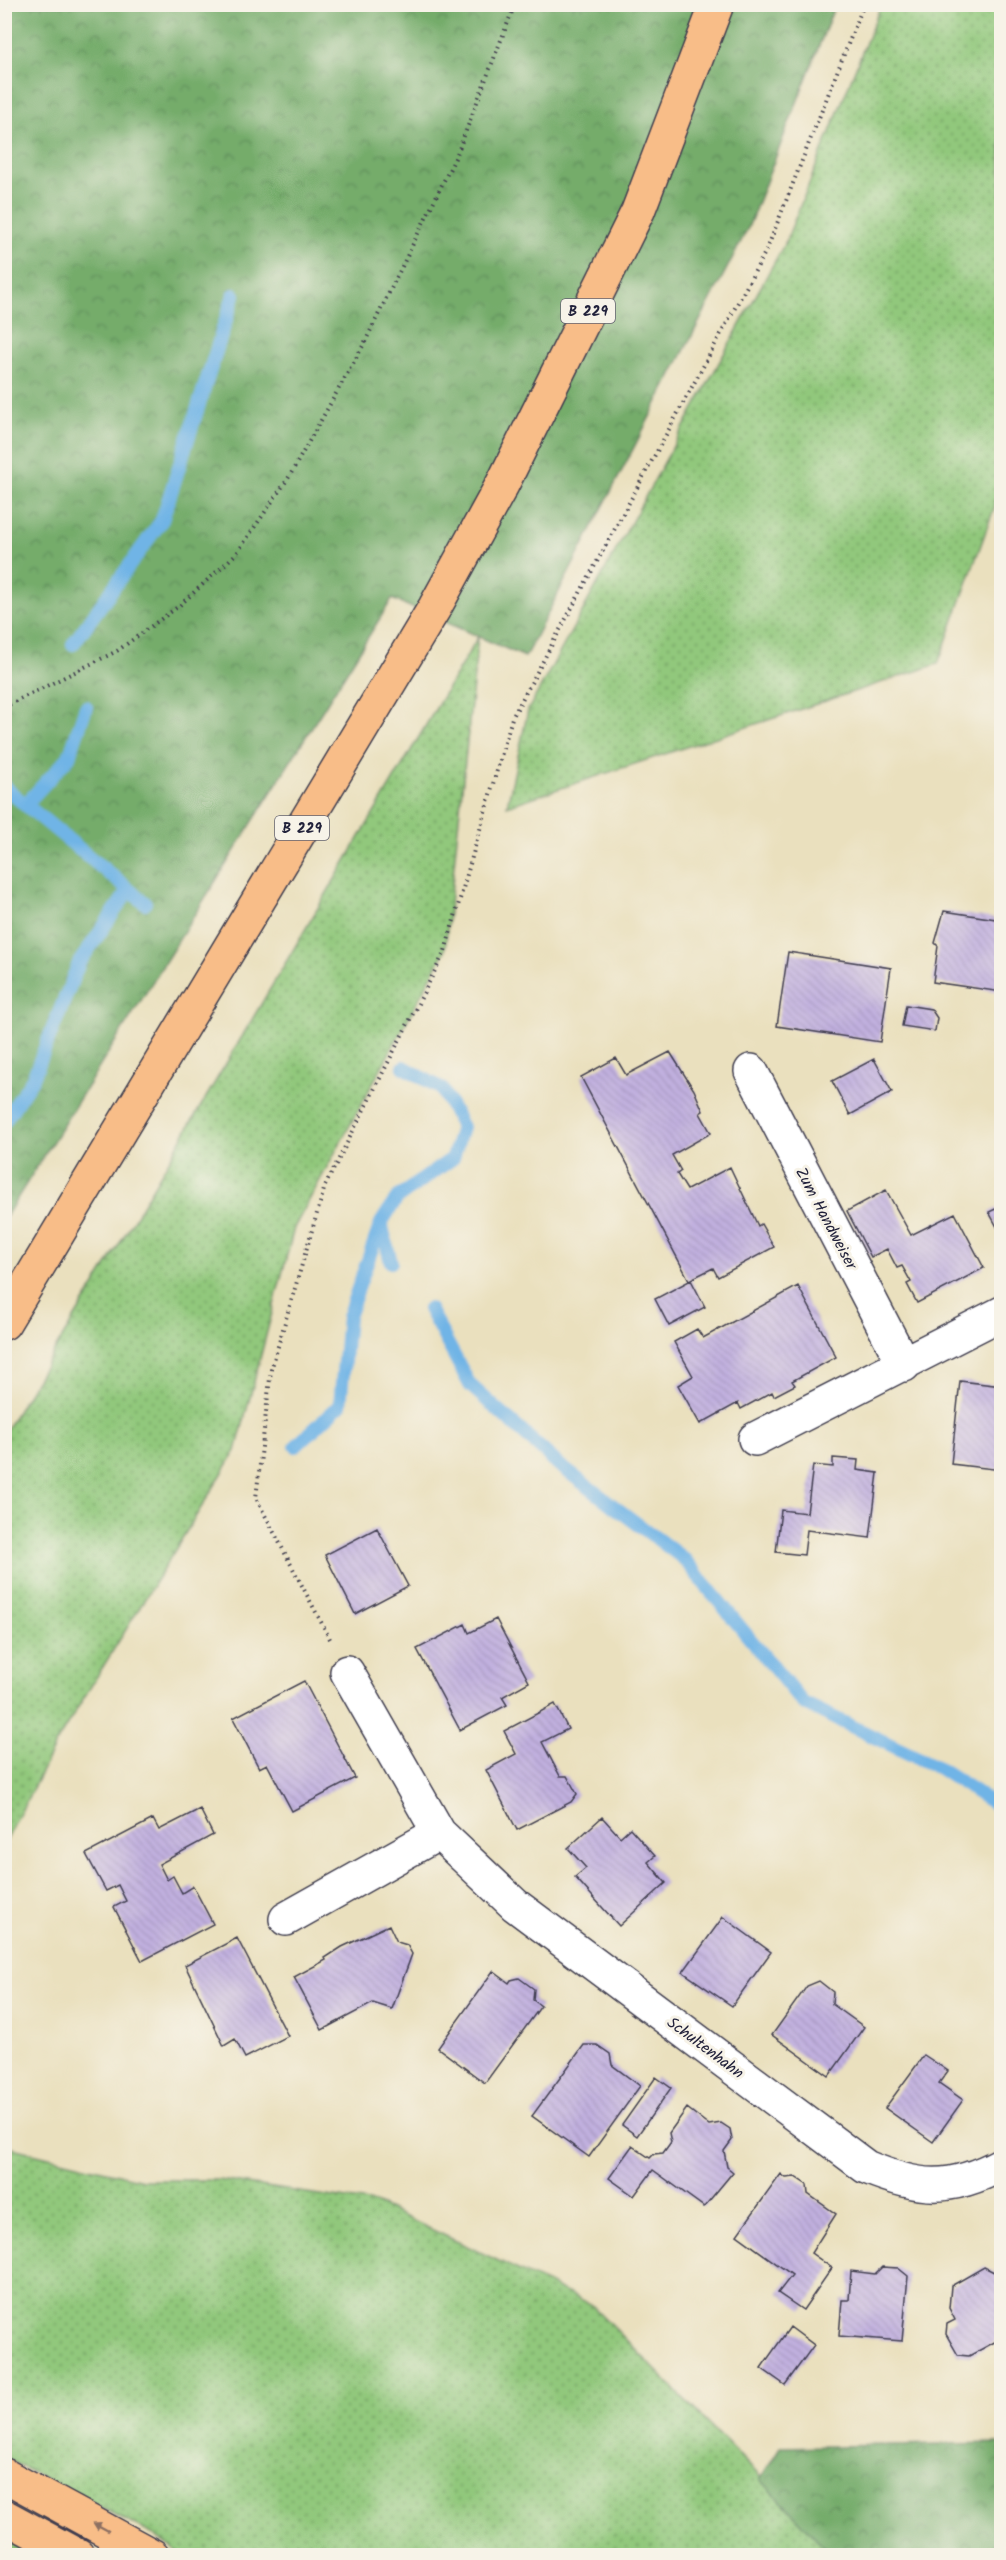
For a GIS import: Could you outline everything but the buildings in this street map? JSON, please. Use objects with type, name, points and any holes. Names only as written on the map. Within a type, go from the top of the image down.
[{"type":"main road","name":"B 229","points":[[4,1323],[435,607],[497,494],[638,211],[717,4]]},
{"type":"main road","points":[[4,2475],[153,2556]]},
{"type":"main road","points":[[4,2516],[78,2556]]},
{"type":"street","name":"Zum Handweiser","points":[[751,1071],[904,1365]]},
{"type":"street","points":[[755,1439],[1002,1313]]},
{"type":"street","name":"Schultenhahn","points":[[347,1672],[439,1833],[515,1905],[866,2168],[894,2179],[926,2186],[962,2182],[1002,2164]]},
{"type":"street","points":[[286,1919],[439,1833]]},
{"type":"path","points":[[4,707],[117,651],[179,606],[237,553],[289,477],[364,344],[457,154],[515,4]]},
{"type":"path","points":[[347,1672],[256,1498],[271,1370],[325,1186],[445,951],[512,718],[767,249],[864,4]]},
{"type":"green space","points":[[5,5],[835,5],[748,228],[525,657],[392,599],[5,1218]]},
{"type":"green space","points":[[881,5],[1001,5],[1001,489],[938,664],[507,806],[528,710],[786,241]]},
{"type":"green space","points":[[478,637],[445,951],[294,1228],[236,1451],[56,1743],[5,1843],[5,1431],[104,1270]]},
{"type":"green space","points":[[4,2146],[143,2180],[219,2180],[375,2203],[591,2304],[837,2555],[181,2555],[154,2535],[5,2458]]},
{"type":"green space","points":[[1001,2443],[1001,2555],[832,2555],[760,2479],[780,2447]]},
{"type":"green space","points":[[5,2540],[34,2555],[5,2555]]},
{"type":"waterway","points":[[73,644],[162,520],[234,295]]},
{"type":"waterway","points":[[25,805],[69,757],[86,707]]},
{"type":"waterway","points":[[4,787],[145,903]]},
{"type":"waterway","points":[[4,1122],[33,1078],[79,963],[129,890]]},
{"type":"waterway","points":[[381,1223],[397,1198],[453,1158],[462,1127],[442,1089],[404,1067]]},
{"type":"waterway","points":[[296,1446],[340,1405],[348,1317],[381,1223],[391,1262]]},
{"type":"waterway","points":[[429,1309],[470,1385],[559,1465],[684,1559],[803,1703],[939,1768],[1002,1809]]}]
